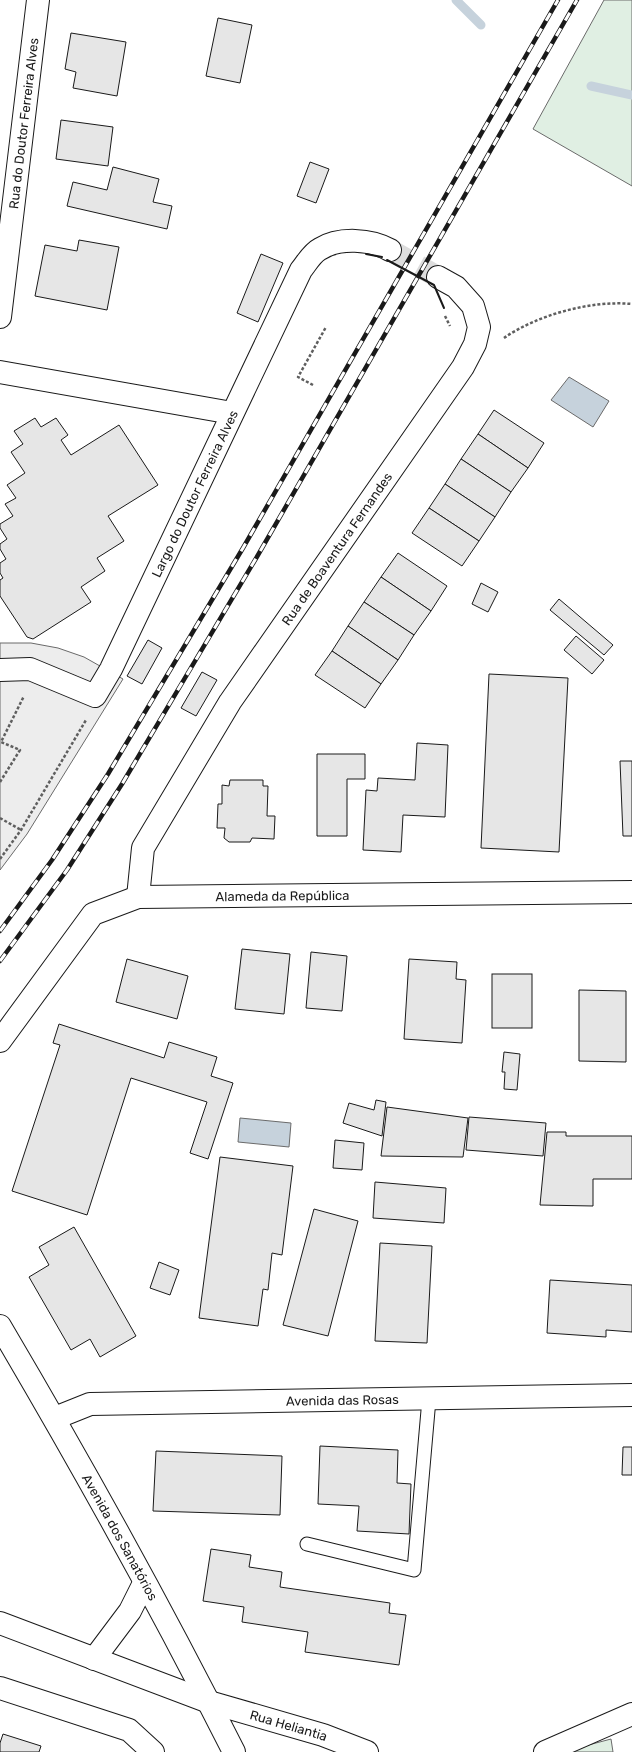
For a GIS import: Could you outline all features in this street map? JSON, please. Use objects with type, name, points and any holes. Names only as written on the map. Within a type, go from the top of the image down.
[{"type":"street","name":"Rua do Doutor Ferreira Alves","points":[[0,318],[38,0]]},
{"type":"street","points":[[232,413],[301,270],[319,249],[337,242],[357,242],[382,246],[390,250]]},
{"type":"street","name":"Rua de Boaventura Fernandes","points":[[138,897],[144,848],[230,702],[463,367],[475,344],[479,327],[473,306],[456,287],[438,277]]},
{"type":"street","name":"Largo do Doutor Ferreira Alves","points":[[0,372],[232,413],[110,669],[94,696],[30,669],[0,670]]},
{"type":"street","name":"Alameda da República","points":[[0,1041],[93,914],[138,897],[632,892]]},
{"type":"street","name":"Avenida dos Sanatórios","points":[[0,1326],[55,1418],[209,1702],[234,1752]]},
{"type":"street","name":"Avenida das Rosas","points":[[55,1418],[90,1404],[632,1395]]},
{"type":"street","points":[[94,1659],[130,1611],[144,1583]]},
{"type":"street","name":"Rua Heliantia","points":[[0,1623],[209,1702],[323,1735],[367,1752]]},
{"type":"street","points":[[0,1688],[129,1730],[153,1752]]},
{"type":"street","points":[[545,1752],[632,1714]]},
{"type":"lane","points":[[307,1544],[414,1570],[429,1399]]},
{"type":"path","points":[[501,340],[520,327],[572,309],[617,303],[632,304]]},
{"type":"path","points":[[442,309],[452,331]]},
{"type":"path","points":[[313,385],[298,377],[326,327]]},
{"type":"path","points":[[0,782],[20,750],[1,742],[26,693]]},
{"type":"path","points":[[0,859],[21,830],[86,720]]},
{"type":"path","points":[[0,818],[21,830]]},
{"type":"green space","points":[[604,0],[632,0],[632,186],[533,129]]},
{"type":"green space","points":[[611,1739],[613,1752],[562,1752]]},
{"type":"shaded area","points":[[569,377],[609,401],[593,427],[551,400]]},
{"type":"shaded area","points":[[0,643],[31,643],[58,648],[84,657],[123,679],[27,834],[0,870]]},
{"type":"shaded area","points":[[240,1118],[291,1123],[289,1147],[238,1142]]},
{"type":"building","points":[[218,18],[252,25],[240,83],[206,76]]},
{"type":"building","points":[[71,33],[126,42],[117,96],[73,88],[76,72],[65,69]]},
{"type":"building","points":[[61,120],[113,127],[108,166],[56,159]]},
{"type":"building","points":[[310,162],[329,169],[316,203],[297,196]]},
{"type":"building","points":[[113,167],[159,179],[153,202],[172,206],[167,229],[67,206],[73,182],[107,190]]},
{"type":"building","points":[[79,240],[119,247],[107,310],[35,296],[45,245],[77,251]]},
{"type":"building","points":[[261,254],[283,263],[258,322],[237,313]]},
{"type":"building","points":[[494,410],[544,443],[528,468],[478,434]]},
{"type":"building","points":[[35,418],[41,427],[56,418],[68,435],[61,440],[71,455],[119,425],[158,485],[108,516],[124,541],[97,558],[105,571],[81,587],[91,602],[33,639],[27,637],[0,596],[0,580],[3,578],[0,573],[0,563],[6,559],[0,549],[0,544],[7,539],[0,528],[0,524],[13,516],[5,504],[16,498],[7,485],[25,473],[11,452],[23,444],[14,431]]},
{"type":"building","points":[[478,434],[528,468],[511,492],[461,459]]},
{"type":"building","points":[[461,459],[511,492],[495,517],[445,484]]},
{"type":"building","points":[[445,484],[495,517],[479,541],[429,508]]},
{"type":"building","points":[[429,508],[479,541],[462,566],[412,533]]},
{"type":"building","points":[[398,553],[447,586],[431,611],[381,577]]},
{"type":"building","points":[[381,577],[431,611],[414,635],[364,602]]},
{"type":"building","points":[[481,583],[498,592],[488,612],[472,604]]},
{"type":"building","points":[[559,599],[613,645],[604,655],[550,610]]},
{"type":"building","points":[[364,602],[414,635],[398,660],[348,626]]},
{"type":"building","points":[[348,626],[398,660],[381,684],[332,651]]},
{"type":"building","points":[[576,636],[604,660],[592,674],[564,650]]},
{"type":"building","points":[[148,640],[162,648],[142,684],[127,676]]},
{"type":"building","points":[[332,651],[381,684],[365,708],[315,675]]},
{"type":"building","points":[[202,672],[217,680],[196,716],[181,708]]},
{"type":"building","points":[[489,674],[568,678],[559,852],[481,848]]},
{"type":"building","points":[[417,743],[448,745],[445,817],[403,815],[401,852],[363,850],[366,790],[377,791],[378,778],[415,780]]},
{"type":"building","points":[[317,754],[365,754],[365,779],[347,779],[347,836],[317,836]]},
{"type":"building","points":[[620,761],[632,761],[632,836],[623,836]]},
{"type":"building","points":[[230,780],[263,780],[263,786],[268,786],[267,816],[275,816],[274,839],[252,838],[250,842],[229,842],[224,838],[225,828],[217,828],[218,804],[222,804],[222,785],[229,786]]},
{"type":"building","points":[[242,949],[290,954],[284,1014],[235,1009]]},
{"type":"building","points":[[311,952],[347,956],[342,1011],[306,1008]]},
{"type":"building","points":[[127,959],[188,976],[177,1019],[116,1002]]},
{"type":"building","points":[[409,959],[457,962],[456,979],[466,980],[462,1043],[404,1039]]},
{"type":"building","points":[[492,974],[532,974],[532,1028],[492,1028]]},
{"type":"building","points":[[579,990],[626,991],[626,1062],[579,1061]]},
{"type":"building","points":[[59,1024],[164,1058],[169,1042],[217,1057],[211,1076],[233,1083],[208,1159],[190,1153],[207,1102],[131,1078],[87,1215],[12,1191],[60,1045],[53,1043]]},
{"type":"building","points":[[504,1052],[520,1054],[517,1090],[504,1089],[505,1072],[502,1072]]},
{"type":"building","points":[[376,1100],[386,1102],[382,1136],[343,1123],[349,1103],[374,1110]]},
{"type":"building","points":[[387,1107],[468,1118],[463,1157],[381,1156]]},
{"type":"building","points":[[469,1117],[546,1123],[543,1156],[466,1150]]},
{"type":"building","points":[[547,1132],[566,1132],[566,1136],[632,1136],[632,1179],[593,1179],[593,1206],[540,1205]]},
{"type":"building","points":[[335,1140],[364,1143],[362,1170],[333,1168]]},
{"type":"building","points":[[220,1157],[293,1166],[282,1255],[272,1253],[268,1290],[263,1289],[258,1326],[199,1318]]},
{"type":"building","points":[[375,1182],[446,1188],[444,1223],[373,1218]]},
{"type":"building","points":[[314,1209],[358,1221],[328,1336],[283,1325]]},
{"type":"building","points":[[74,1227],[136,1336],[100,1357],[90,1339],[71,1350],[29,1277],[49,1265],[39,1247]]},
{"type":"building","points":[[380,1243],[432,1246],[427,1343],[375,1341]]},
{"type":"building","points":[[159,1262],[179,1270],[170,1295],[150,1288]]},
{"type":"building","points":[[550,1280],[632,1285],[632,1332],[606,1330],[606,1337],[547,1333]]},
{"type":"building","points":[[320,1446],[398,1450],[397,1483],[411,1484],[409,1534],[357,1531],[359,1506],[318,1504]]},
{"type":"building","points":[[623,1447],[632,1447],[632,1475],[622,1475]]},
{"type":"building","points":[[156,1451],[282,1456],[280,1515],[153,1511]]},
{"type":"building","points":[[211,1549],[251,1555],[249,1567],[282,1572],[280,1587],[390,1603],[389,1613],[406,1615],[399,1665],[305,1652],[308,1632],[242,1622],[244,1607],[203,1601]]},
{"type":"building","points":[[3,1734],[41,1746],[39,1752],[0,1752],[0,1743]]},
{"type":"waterway","points":[[456,0],[481,25]]},
{"type":"waterway","points":[[591,86],[632,95]]},
{"type":"tunnel","points":[[390,250],[438,277]]},
{"type":"railway","points":[[0,931],[52,860],[108,774],[243,548],[558,0]]},
{"type":"railway","points":[[0,961],[67,870],[122,784],[258,555],[577,0]]},
{"type":"wall","points":[[366,254],[382,257]]},
{"type":"wall","points":[[387,260],[434,285],[444,308]]}]
